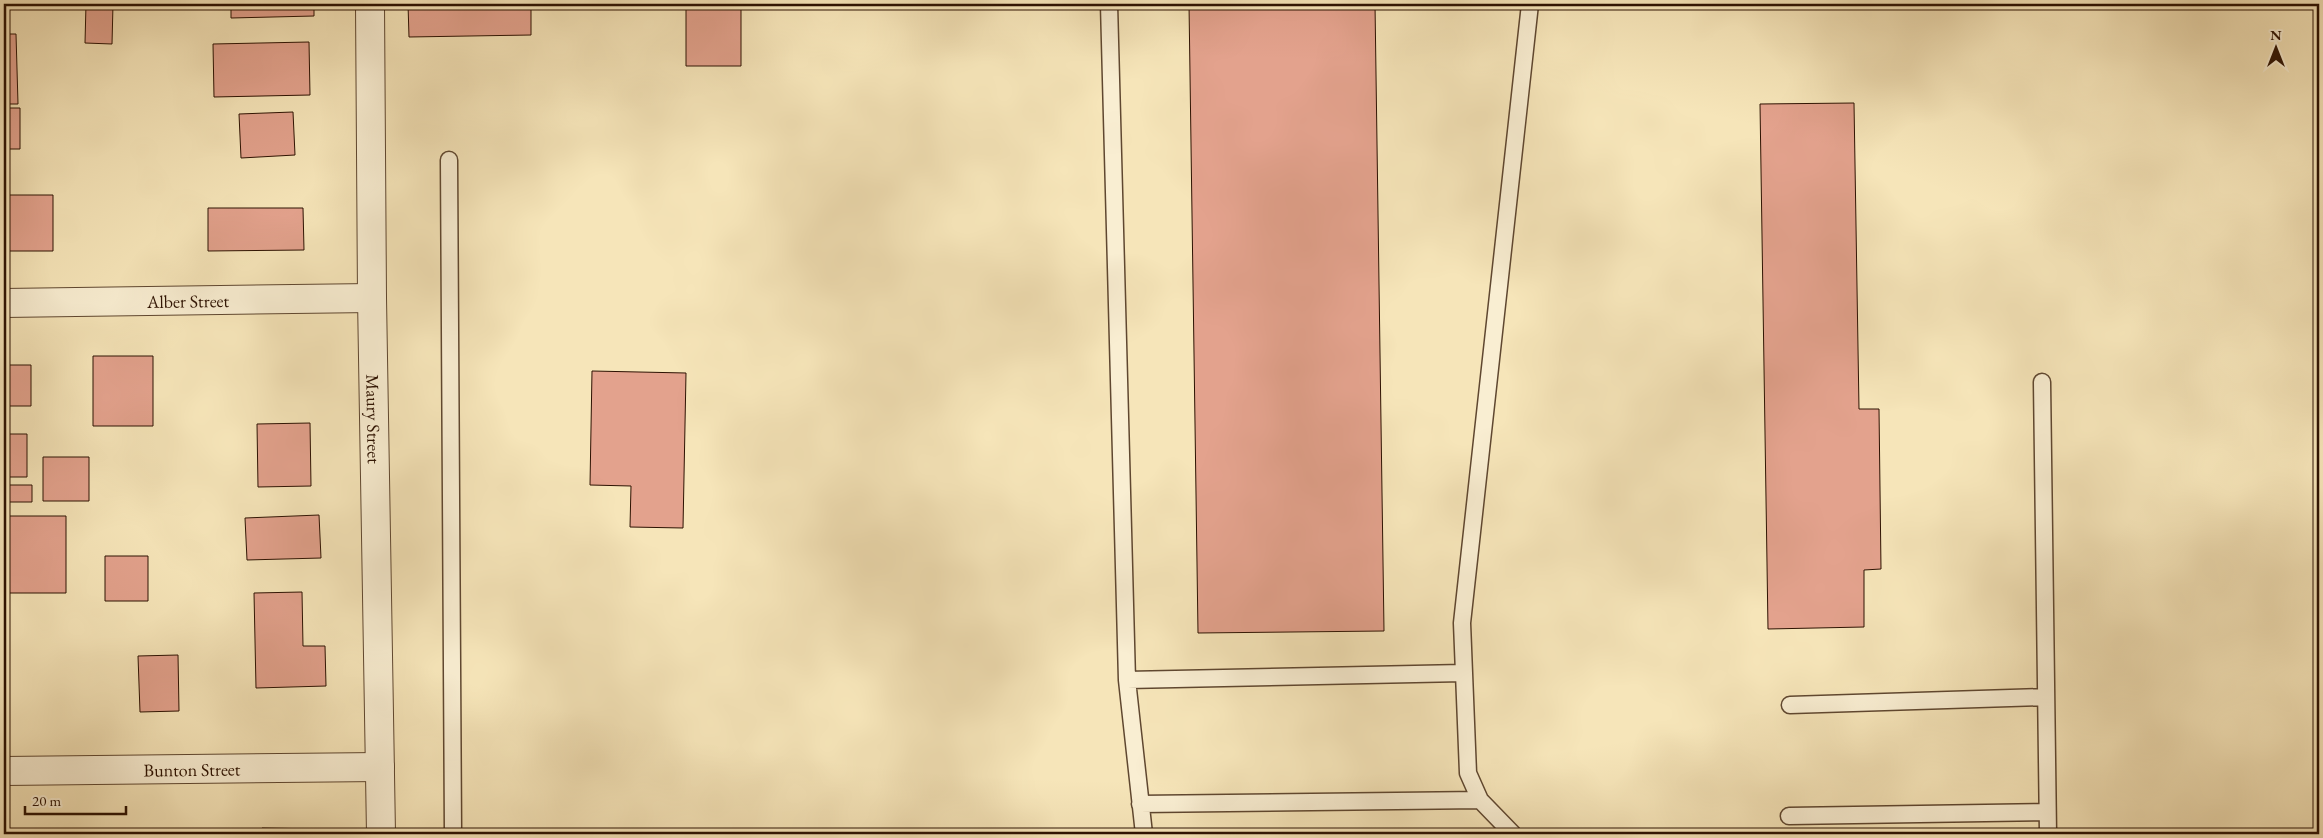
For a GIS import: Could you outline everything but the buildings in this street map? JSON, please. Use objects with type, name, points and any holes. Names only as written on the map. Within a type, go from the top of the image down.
[{"type":"street","name":"Maury Street","points":[[370,4],[372,298],[381,834]]},
{"type":"street","name":"Alber Street","points":[[4,303],[372,298]]},
{"type":"street","name":"Bunton Street","points":[[4,771],[380,767]]},
{"type":"lane","points":[[1109,4],[1127,680],[1144,834]]},
{"type":"lane","points":[[1513,834],[1480,800],[1468,773],[1462,623],[1530,4]]},
{"type":"lane","points":[[449,160],[453,834]]},
{"type":"lane","points":[[2042,382],[2048,834]]},
{"type":"lane","points":[[1127,680],[1463,673]]},
{"type":"lane","points":[[1790,705],[2045,697]]},
{"type":"lane","points":[[1140,804],[1480,800]]},
{"type":"lane","points":[[1789,816],[2047,812]]}]
